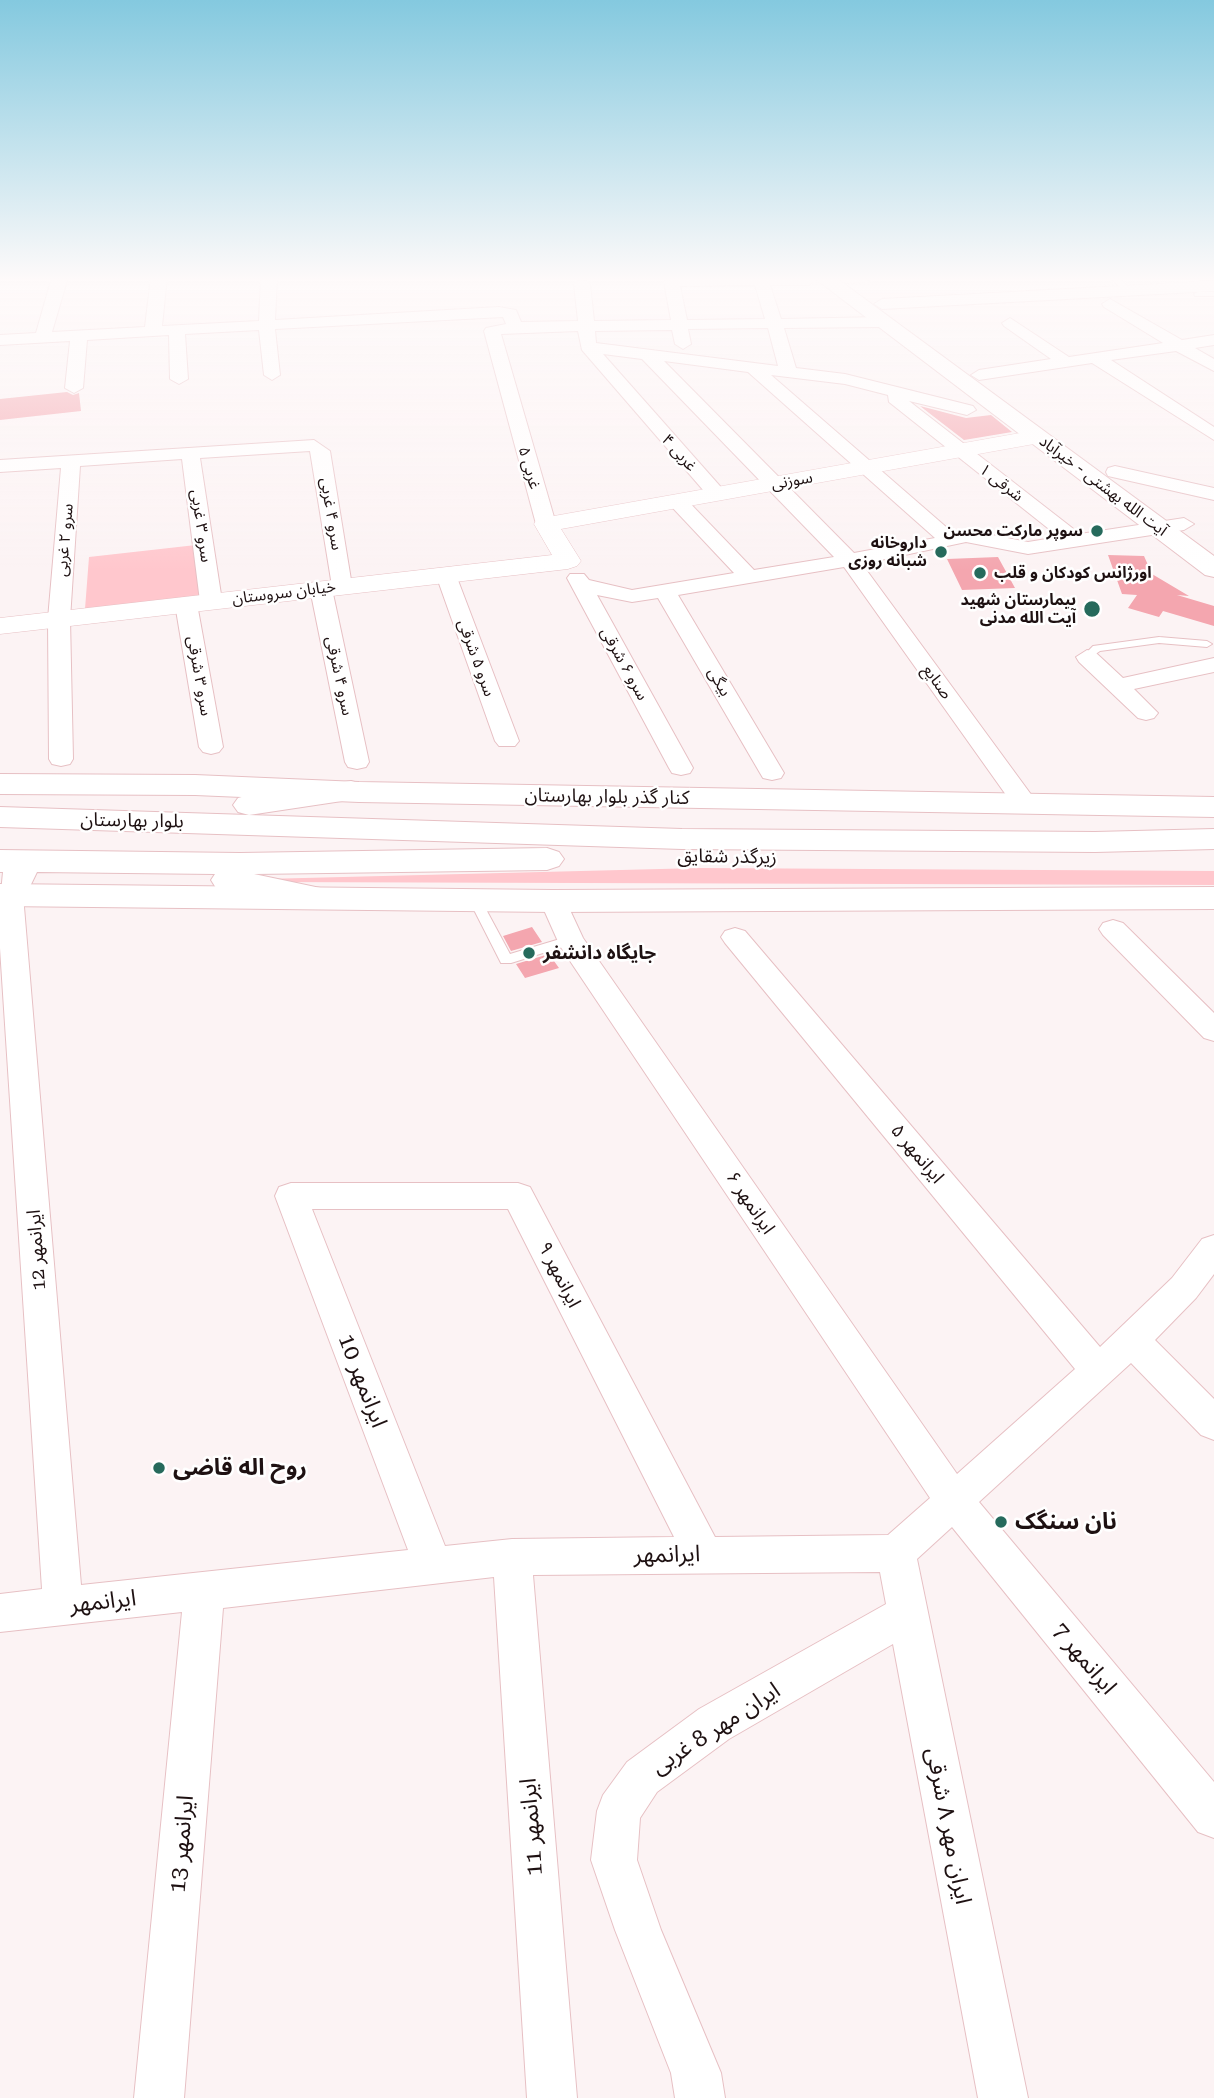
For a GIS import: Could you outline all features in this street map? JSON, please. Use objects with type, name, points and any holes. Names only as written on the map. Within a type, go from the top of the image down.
[{"type":"main road","name":"آیت الله بهشتی - خیرآباد","points":[[970,375],[1214,569]]},
{"type":"main road","name":"آیت الله بهشتی - خیرآباد","points":[[970,375],[1048,435],[1198,516],[1214,547]]},
{"type":"main road","name":"کنار گذر بلوار بهارستان","points":[[0,784],[195,785],[354,777],[1025,803],[1214,807]]},
{"type":"main road","points":[[125,821],[354,777]]},
{"type":"main road","name":"بلوار بهارستان","points":[[0,817],[265,823]]},
{"type":"main road","name":"زیرگذر شقایق","points":[[265,823],[682,839],[1096,842],[1214,839]]},
{"type":"main road","name":"زیرگذر شقایق","points":[[137,862],[240,864],[682,856],[1106,863],[1214,859]]},
{"type":"main road","points":[[313,897],[137,862],[12,861],[5,895],[553,901],[1214,898]]},
{"type":"street","points":[[74,388],[75,375]]},
{"type":"street","points":[[179,375],[179,379]]},
{"type":"street","name":"غربی ۵","points":[[504,375],[546,524]]},
{"type":"street","name":"غربی ۴","points":[[612,375],[717,494]]},
{"type":"street","name":"صنایع","points":[[667,375],[849,561],[1025,803]]},
{"type":"street","points":[[761,375],[948,539]]},
{"type":"street","points":[[807,375],[845,379],[967,410]]},
{"type":"street","points":[[1122,375],[1214,435]]},
{"type":"street","name":"شرقی ۱","points":[[887,391],[1076,541]]},
{"type":"street","points":[[645,415],[697,406]]},
{"type":"street","name":"سوزنی","points":[[546,524],[1048,435]]},
{"type":"street","name":"سرو ۴ غربی","points":[[190,452],[314,445],[321,451],[332,588]]},
{"type":"street","points":[[0,466],[190,452]]},
{"type":"street","name":"سرو ۳ غربی","points":[[190,452],[199,603]]},
{"type":"street","name":"سرو ۲ غربی","points":[[61,759],[58,619],[71,460]]},
{"type":"street","points":[[1115,472],[1214,494]]},
{"type":"street","points":[[677,501],[747,575]]},
{"type":"street","points":[[581,585],[632,596],[905,551],[948,539],[974,536],[1028,548],[1158,527],[1198,516]]},
{"type":"street","points":[[546,524],[568,561]]},
{"type":"street","name":"خیابان سروستان","points":[[0,626],[568,561]]},
{"type":"street","name":"سرو ۶ شرقی","points":[[568,561],[681,768]]},
{"type":"street","name":"سرو ۵ شرقی","points":[[446,575],[507,741]]},
{"type":"street","name":"سرو ۴ شرقی","points":[[332,588],[354,777]]},
{"type":"street","name":"بیگی","points":[[665,591],[772,773]]},
{"type":"street","name":"سرو ۳ شرقی","points":[[199,603],[211,747]]},
{"type":"street","points":[[1119,686],[1212,653]]},
{"type":"street","points":[[1087,656],[1146,713]]},
{"type":"street","name":"ایرانمهر 12","points":[[5,895],[63,1606]]},
{"type":"street","name":"ایرانمهر ۶","points":[[553,901],[570,940],[954,1501]]},
{"type":"street","points":[[1113,929],[1214,1031]]},
{"type":"street","name":"ایرانمهر ۵","points":[[735,937],[1098,1371]]},
{"type":"street","name":"ایرانمهر ۹","points":[[291,1196],[517,1196],[704,1555]]},
{"type":"street","name":"ایرانمهر 10","points":[[291,1196],[433,1565]]},
{"type":"street","points":[[896,1553],[1132,1340],[1184,1288],[1214,1248]]},
{"type":"street","points":[[1132,1340],[1214,1424]]},
{"type":"street","name":"ایرانمهر 7","points":[[954,1501],[1214,1816]]},
{"type":"street","name":"ایرانمهر","points":[[0,1613],[512,1557],[896,1553]]},
{"type":"street","name":"ایران مهر ٨ شرقی","points":[[896,1553],[906,1615],[1003,2098]]},
{"type":"street","name":"ایرانمهر 11","points":[[512,1557],[552,2098]]},
{"type":"street","name":"ایرانمهر 13","points":[[159,2098],[204,1590]]},
{"type":"street","name":"ایران مهر 8 غربی","points":[[700,2098],[696,2073],[638,1930],[614,1860],[619,1811],[642,1777],[714,1724],[906,1615]]},
{"type":"lane","points":[[1087,656],[1097,648],[1159,640],[1212,653]]},
{"type":"lane","points":[[475,900],[506,960],[570,940]]},
{"type":"shaded area","points":[[196,545],[203,595],[85,609],[89,557]]},
{"type":"shaded area","points":[[700,868],[1214,871],[1214,885],[263,882],[264,879]]},
{"type":"building","points":[[67,392],[73,395],[79,393],[81,411],[0,420],[0,399]]},
{"type":"building","points":[[920,406],[966,418],[991,415],[1012,432],[964,440]]},
{"type":"building","points":[[1108,555],[1144,556],[1152,574],[1189,596],[1177,595],[1214,606],[1214,626],[1163,611],[1159,617],[1128,608],[1137,595],[1122,594]]},
{"type":"building","name":"اورژانس کودکان و قلب","points":[[998,557],[1015,588],[962,590],[947,559]]},
{"type":"building","points":[[532,927],[542,942],[511,951],[503,936]]},
{"type":"building","points":[[549,954],[559,968],[525,978],[516,964]]},
{"type":"place","name":"سوپر مارکت محسن","points":[[1097,531]]},
{"type":"place","name":"داروخانه شبانه روزی","points":[[941,552]]},
{"type":"place","name":"اورژانس کودکان و قلب","points":[[980,573]]},
{"type":"place","name":"بیمارستان شهید آیت الله مدنی","points":[[1092,609]]},
{"type":"place","name":"جایگاه دانشفر","points":[[529,953]]},
{"type":"place","name":"روح اله قاضی","points":[[159,1468]]},
{"type":"place","name":"نان سنگک","points":[[1001,1522]]}]
